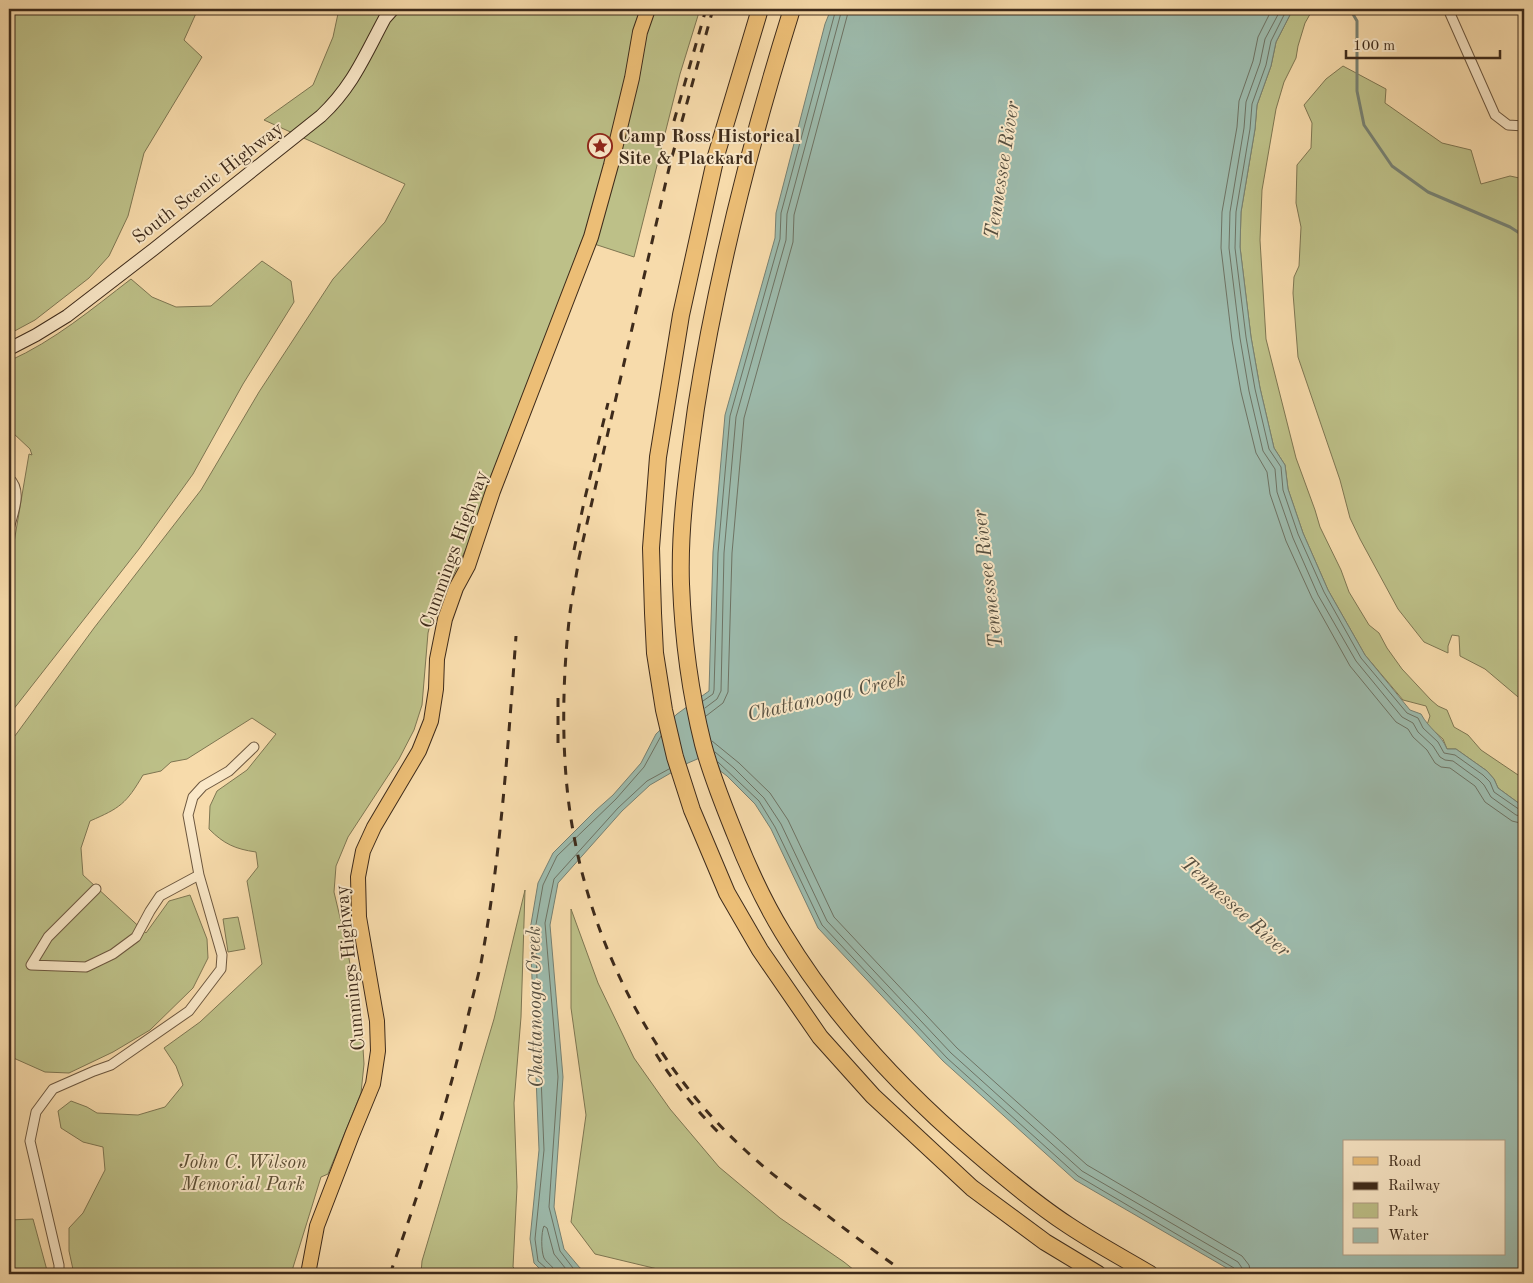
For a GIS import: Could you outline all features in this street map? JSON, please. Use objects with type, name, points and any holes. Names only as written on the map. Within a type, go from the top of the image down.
[{"type":"highway","points":[[760,9],[714,166],[681,315],[658,457],[651,548],[652,604],[655,653],[664,710],[675,757],[692,810],[727,893],[760,950],[820,1037],[873,1096],[972,1188],[1045,1242],[1098,1274]]},
{"type":"highway","points":[[792,9],[753,144],[722,266],[705,348],[686,476],[681,583],[684,636],[703,745],[716,788],[748,867],[782,932],[829,1000],[875,1054],[934,1116],[997,1171],[1067,1224],[1150,1274]]},
{"type":"main road","name":"South Scenic Highway","points":[[9,349],[36,335],[88,300],[321,116],[336,102],[348,86],[385,18],[392,9]]},
{"type":"main road","name":"Cummings Highway","points":[[308,1274],[318,1226],[352,1135],[374,1084],[378,1050],[377,1021],[359,916],[358,878],[363,851],[374,827],[419,751],[432,721],[437,659],[444,619],[456,588],[468,566],[528,398],[581,266],[612,165],[632,78],[640,32],[648,9]]},
{"type":"street","points":[[1448,9],[1494,115],[1508,125],[1524,126]]},
{"type":"street","points":[[9,478],[16,490],[16,500],[9,528]]},
{"type":"street","points":[[59,1274],[30,1141],[36,1112],[53,1088],[111,1065],[189,1011],[221,969],[222,955],[199,875],[188,815],[193,797],[203,786],[229,770],[254,748]]},
{"type":"street","points":[[96,889],[48,937],[31,965],[86,968],[113,954],[136,937],[160,896],[199,875]]},
{"type":"green space","points":[[9,9],[198,9],[184,40],[202,57],[144,153],[128,216],[109,256],[89,278],[35,320],[9,334]]},
{"type":"green space","name":"John C. Wilson Memorial Park","points":[[339,9],[700,9],[680,74],[634,257],[582,240],[477,526],[451,580],[434,609],[428,633],[422,705],[414,730],[399,759],[348,837],[336,866],[334,892],[347,947],[362,1032],[364,1064],[361,1093],[328,1174],[321,1177],[291,1274],[74,1274],[69,1251],[69,1228],[83,1213],[105,1170],[103,1147],[83,1142],[61,1128],[58,1111],[71,1101],[97,1113],[138,1115],[165,1107],[183,1085],[176,1066],[164,1048],[200,1022],[262,964],[247,881],[258,867],[256,852],[230,845],[209,829],[210,806],[217,791],[247,770],[276,734],[252,718],[187,759],[171,762],[161,771],[143,775],[127,799],[109,812],[90,821],[81,848],[83,875],[146,933],[169,901],[190,895],[207,939],[208,958],[193,988],[150,1030],[113,1052],[69,1073],[45,1072],[9,1056],[9,744],[94,628],[201,490],[259,392],[333,279],[385,222],[405,184],[264,120],[313,85],[333,37]]},
{"type":"green space","points":[[1293,9],[1313,9],[1305,23],[1296,58],[1284,82],[1276,109],[1262,190],[1260,240],[1266,339],[1296,458],[1320,527],[1341,570],[1349,592],[1369,625],[1379,633],[1402,669],[1431,700],[1447,710],[1454,727],[1468,735],[1481,750],[1524,779],[1524,807],[1498,788],[1494,779],[1487,771],[1456,749],[1447,749],[1443,739],[1427,725],[1430,716],[1426,706],[1403,700],[1365,655],[1328,590],[1303,533],[1288,489],[1285,465],[1274,448],[1260,388],[1251,337],[1240,247],[1241,212],[1255,129],[1257,105],[1271,66],[1276,42]]},
{"type":"green space","points":[[1343,66],[1386,89],[1385,103],[1442,143],[1471,150],[1481,184],[1510,176],[1524,179],[1524,702],[1485,669],[1460,656],[1459,636],[1452,635],[1448,646],[1448,653],[1424,642],[1398,609],[1350,518],[1340,480],[1298,357],[1293,293],[1294,277],[1299,266],[1301,227],[1296,203],[1297,165],[1311,148],[1312,123],[1304,105],[1326,79]]},
{"type":"green space","points":[[262,261],[291,281],[294,302],[243,384],[193,474],[139,549],[9,715],[9,572],[29,454],[32,455],[30,449],[13,433],[9,434],[9,361],[57,334],[131,279],[152,297],[176,307],[211,306]]},
{"type":"green space","points":[[525,890],[521,1017],[514,1103],[517,1187],[513,1267],[520,1274],[421,1274],[422,1261],[494,1019]]},
{"type":"green space","points":[[571,909],[598,983],[634,1058],[670,1109],[719,1167],[780,1218],[859,1274],[670,1272],[595,1254],[571,1222],[586,1115],[571,1008]]},
{"type":"green space","points":[[238,917],[245,949],[228,952],[223,919]]},
{"type":"green space","points":[[33,1219],[48,1274],[9,1274],[9,1220]]},
{"type":"water","points":[[831,9],[1293,9],[1276,42],[1271,66],[1257,105],[1255,129],[1241,212],[1240,247],[1251,337],[1260,388],[1274,448],[1285,465],[1288,489],[1303,533],[1328,590],[1365,655],[1410,710],[1421,714],[1442,739],[1447,749],[1456,749],[1487,771],[1494,779],[1498,788],[1524,807],[1524,1274],[1237,1274],[1075,1180],[943,1061],[818,928],[771,829],[755,804],[727,776],[702,757],[650,785],[622,811],[558,883],[550,925],[563,1077],[554,1207],[564,1249],[580,1268],[594,1274],[545,1274],[534,1263],[530,1239],[539,1150],[530,930],[538,883],[553,853],[613,795],[641,763],[656,734],[677,714],[709,691],[713,552],[725,415],[775,238],[776,213],[825,24]]},
{"type":"waterway","points":[[1350,9],[1357,21],[1357,91],[1364,125],[1392,166],[1428,192],[1510,227],[1524,236]]},
{"type":"railway","points":[[674,121],[706,9]]},
{"type":"railway","points":[[713,9],[670,164],[579,558],[569,621],[565,671],[564,749],[568,800],[581,870],[595,915],[612,959],[632,1002],[656,1043],[682,1081],[712,1117],[762,1165],[907,1274]]},
{"type":"railway","points":[[574,550],[608,403]]},
{"type":"railway","points":[[390,1274],[440,1122],[481,963],[499,841],[516,636]]},
{"type":"railway","points":[[558,698],[558,748]]},
{"type":"railway","points":[[656,1054],[686,1096],[720,1134]]},
{"type":"place","name":"Camp Ross Historical Site & Plackard","points":[[600,146]]},
{"type":"water label","name":"Tennessee River","points":[[1001,170]]},
{"type":"water label","name":"Tennessee River","points":[[987,579]]},
{"type":"water label","name":"Chattanooga Creek","points":[[826,696]]},
{"type":"water label","name":"Tennessee River","points":[[1236,906]]},
{"type":"water label","name":"Chattanooga Creek","points":[[534,1007]]}]
